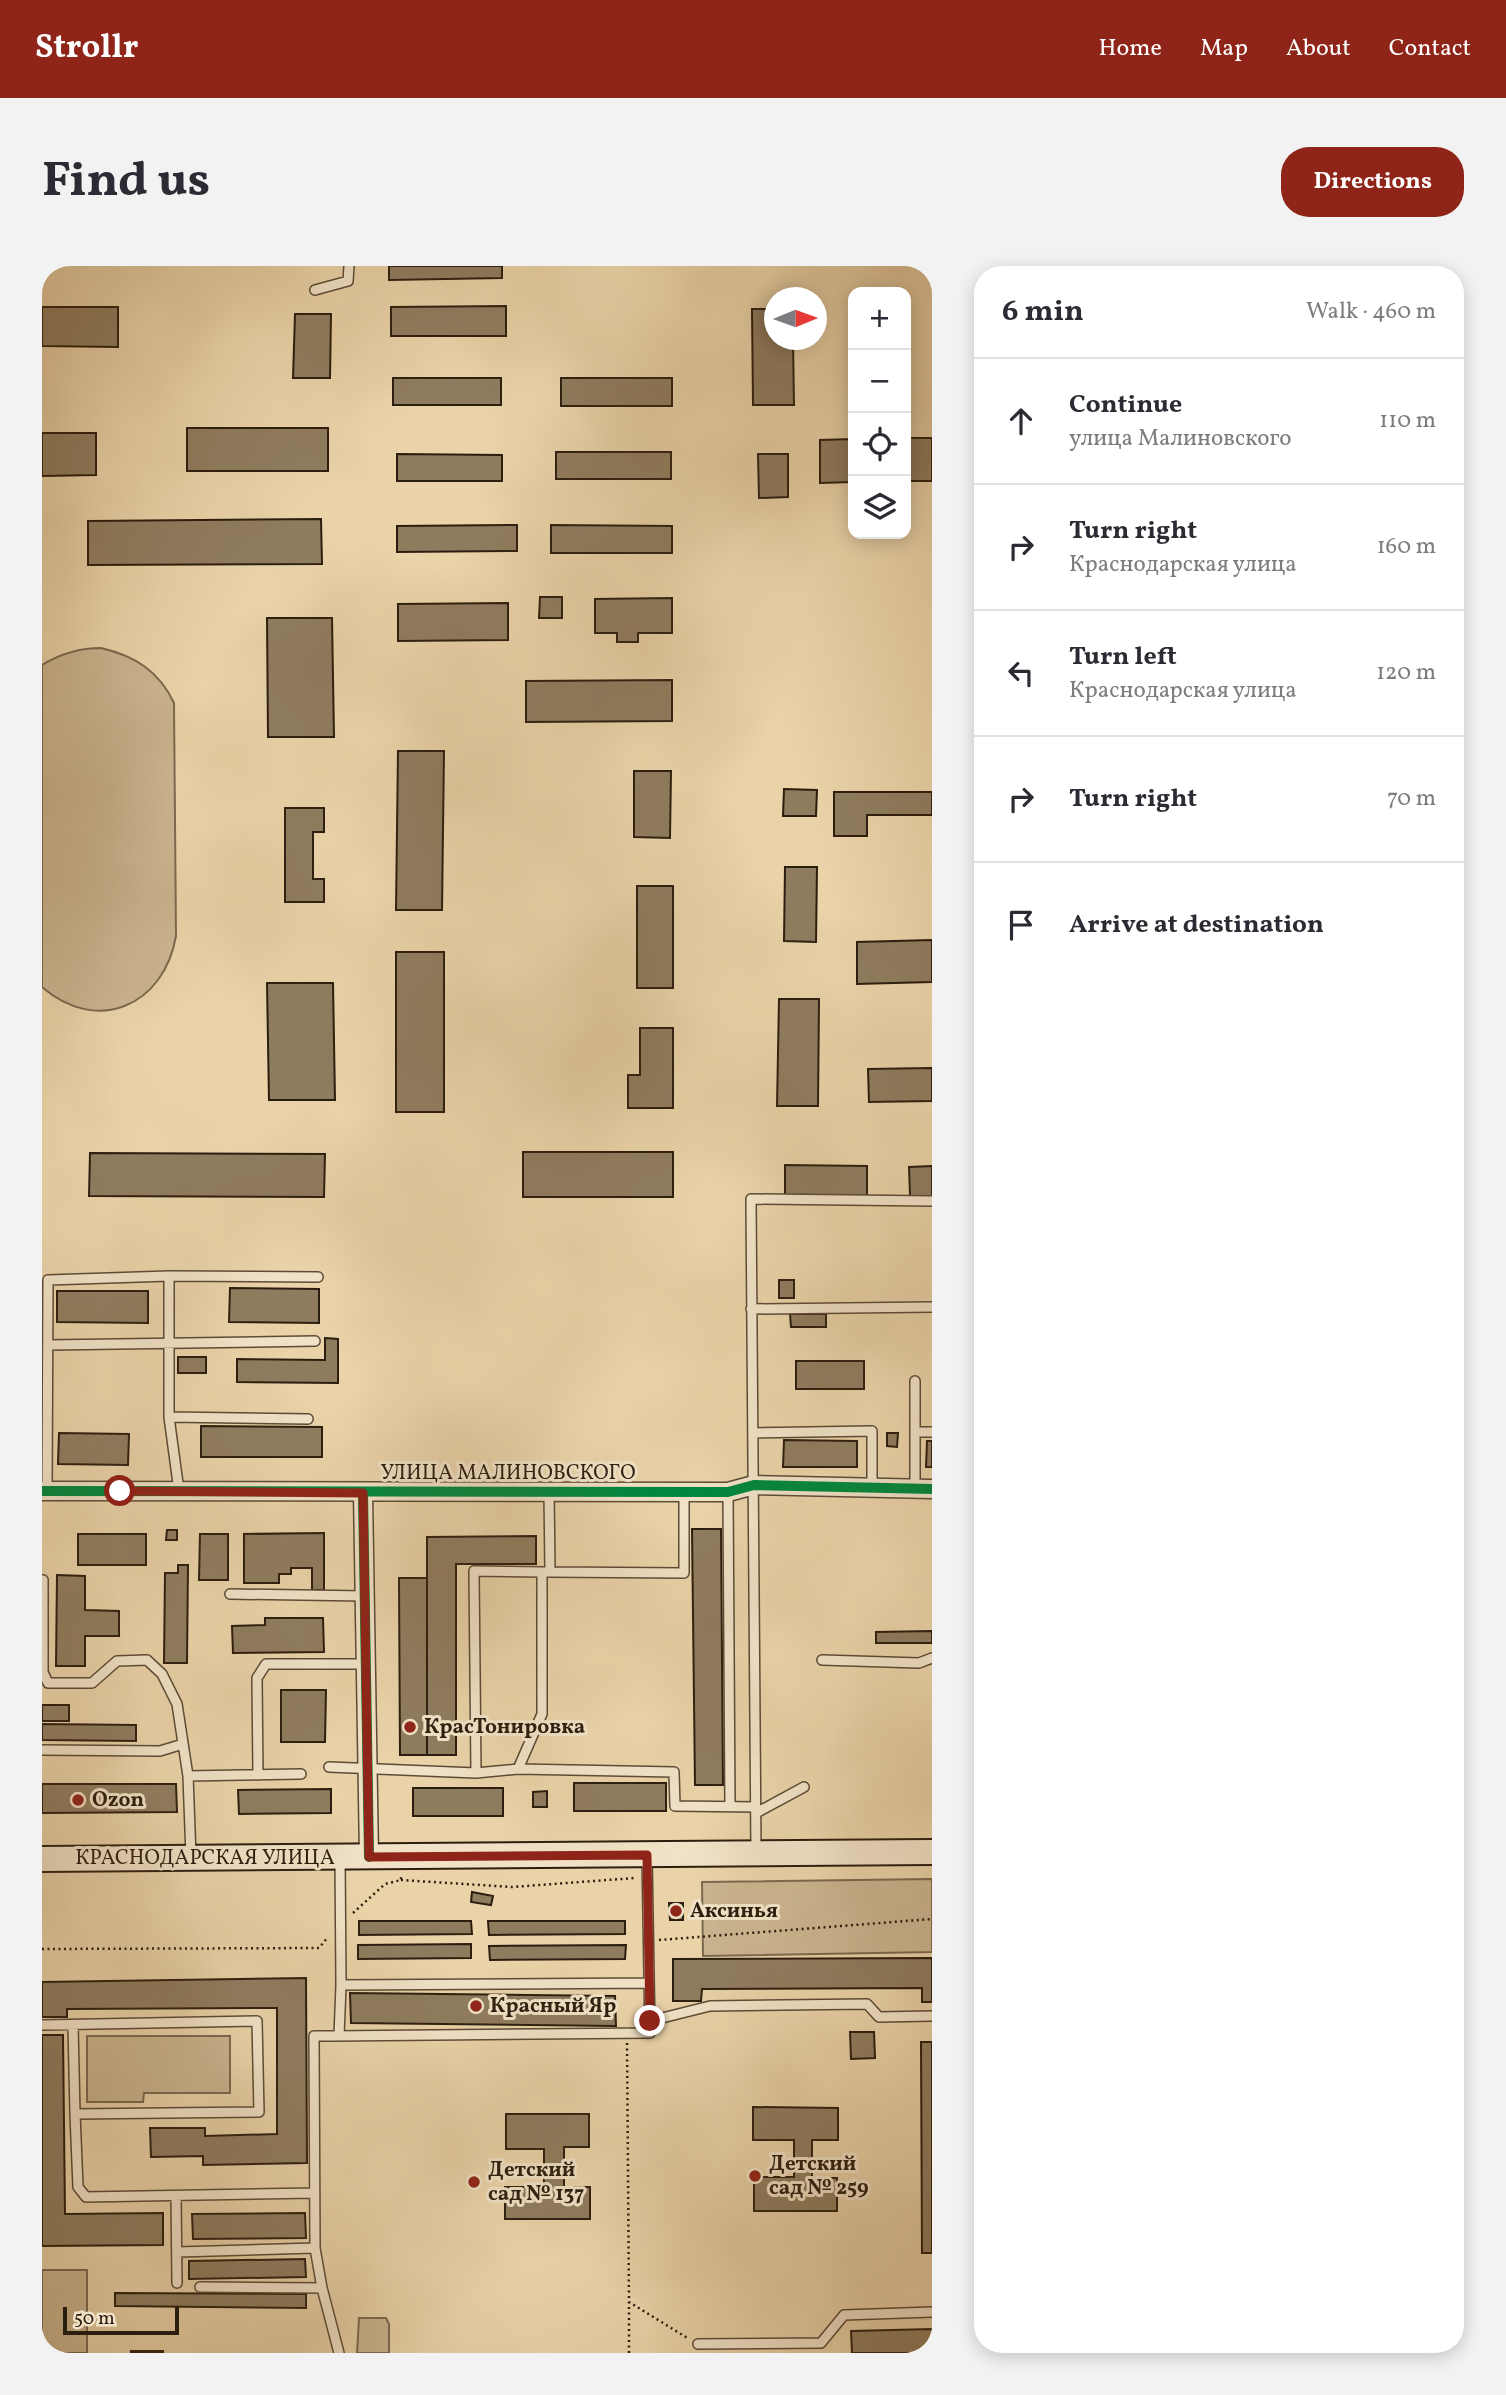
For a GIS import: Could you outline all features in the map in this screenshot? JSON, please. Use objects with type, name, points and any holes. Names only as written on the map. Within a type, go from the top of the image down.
[{"type":"main road","name":"КРАСНОДАРСКАЯ УЛИЦА","points":[[42,1859],[369,1857],[648,1866],[756,1854],[932,1853]]},
{"type":"street","name":"УЛИЦА МАЛИНОВСКОГО","points":[[44,1491],[729,1492],[754,1485],[923,1489]]},
{"type":"street","points":[[363,1493],[369,1857]]},
{"type":"lane","points":[[315,290],[348,281],[349,266]]},
{"type":"lane","points":[[756,1854],[751,1199],[932,1201]]},
{"type":"lane","points":[[44,1491],[48,1280],[169,1276],[318,1277]]},
{"type":"lane","points":[[169,1276],[169,1417],[178,1491]]},
{"type":"lane","points":[[751,1309],[932,1307]]},
{"type":"lane","points":[[47,1351],[170,1344],[315,1341]]},
{"type":"lane","points":[[915,1381],[915,1432],[923,1489]]},
{"type":"lane","points":[[169,1417],[308,1419]]},
{"type":"lane","points":[[753,1433],[872,1431],[872,1489]]},
{"type":"lane","points":[[915,1432],[932,1432]]},
{"type":"lane","points":[[517,1769],[542,1714],[549,1491]]},
{"type":"lane","points":[[476,1773],[474,1571],[684,1573],[684,1491]]},
{"type":"lane","points":[[729,1492],[730,1806]]},
{"type":"lane","points":[[43,1580],[43,1671],[48,1683],[92,1683],[117,1661],[147,1660],[162,1674],[177,1703],[188,1776],[191,1858]]},
{"type":"lane","points":[[230,1594],[365,1596]]},
{"type":"lane","points":[[822,1660],[919,1662],[932,1658]]},
{"type":"lane","points":[[258,1775],[257,1678],[266,1664],[366,1664]]},
{"type":"lane","points":[[42,1750],[160,1751],[183,1744]]},
{"type":"lane","points":[[329,1767],[476,1773],[517,1769],[674,1772],[676,1806],[730,1806],[756,1810],[804,1787]]},
{"type":"lane","points":[[188,1776],[301,1774]]},
{"type":"lane","points":[[339,2036],[340,1857]]},
{"type":"lane","points":[[339,2353],[315,2248],[314,2036],[650,2033],[648,1866]]},
{"type":"lane","points":[[341,1985],[649,1983]]},
{"type":"lane","points":[[650,2021],[710,2006],[867,2004],[879,2017],[932,2016]]},
{"type":"lane","points":[[42,2025],[257,2021],[259,2112],[75,2114]]},
{"type":"lane","points":[[73,2025],[78,2187],[86,2197],[313,2193]]},
{"type":"lane","points":[[176,2197],[177,2283]]},
{"type":"lane","points":[[177,2252],[315,2248]]},
{"type":"lane","points":[[200,2287],[322,2288]]},
{"type":"lane","points":[[698,2344],[821,2343],[844,2315],[932,2312]]},
{"type":"path","points":[[42,1949],[319,1948],[341,1924],[386,1884],[401,1878],[512,1886],[648,1866]]},
{"type":"path","points":[[648,1941],[932,1919]]},
{"type":"path","points":[[627,2033],[629,2353]]},
{"type":"path","points":[[629,2302],[698,2344]]},
{"type":"shaded area","points":[[101,648],[125,655],[145,666],[161,682],[174,703],[176,936],[169,960],[158,980],[143,996],[125,1006],[105,1010],[84,1009],[63,1001],[42,987],[42,665],[70,652]]},
{"type":"shaded area","points":[[932,1879],[932,1952],[703,1956],[702,1882]]},
{"type":"shaded area","points":[[87,2036],[230,2036],[230,2093],[144,2093],[143,2102],[87,2102]]},
{"type":"shaded area","points":[[42,2270],[87,2270],[87,2353],[42,2353]]},
{"type":"shaded area","points":[[359,2318],[386,2318],[389,2324],[389,2353],[357,2353]]},
{"type":"building","points":[[389,266],[502,266],[502,278],[389,280]]},
{"type":"building","points":[[506,306],[506,336],[391,336],[391,307]]},
{"type":"building","points":[[42,307],[118,307],[118,347],[42,346]]},
{"type":"building","points":[[752,309],[764,309],[764,350],[793,350],[794,405],[753,405]]},
{"type":"building","points":[[295,314],[331,314],[330,378],[293,378]]},
{"type":"building","points":[[393,378],[501,378],[501,405],[393,405]]},
{"type":"building","points":[[561,378],[672,378],[672,406],[561,406]]},
{"type":"building","points":[[187,428],[328,428],[328,471],[187,471]]},
{"type":"building","points":[[42,433],[96,433],[96,475],[42,476]]},
{"type":"building","points":[[911,438],[932,438],[932,481],[911,481]]},
{"type":"building","points":[[848,439],[848,482],[820,483],[820,440]]},
{"type":"building","points":[[556,452],[671,452],[671,479],[556,479]]},
{"type":"building","points":[[397,454],[502,455],[502,481],[397,481]]},
{"type":"building","points":[[758,454],[788,454],[788,497],[759,498]]},
{"type":"building","points":[[321,519],[322,564],[88,565],[88,521]]},
{"type":"building","points":[[517,525],[517,551],[397,552],[397,526]]},
{"type":"building","points":[[551,525],[672,526],[672,553],[551,553]]},
{"type":"building","points":[[540,597],[562,597],[562,618],[539,618]]},
{"type":"building","points":[[672,598],[672,633],[638,633],[638,642],[617,642],[617,633],[595,633],[595,599]]},
{"type":"building","points":[[508,603],[508,640],[398,641],[398,604]]},
{"type":"building","points":[[267,618],[332,618],[334,737],[268,737]]},
{"type":"building","points":[[672,680],[672,721],[526,722],[526,681]]},
{"type":"building","points":[[398,751],[444,751],[442,910],[396,910]]},
{"type":"building","points":[[634,771],[671,771],[670,838],[634,837]]},
{"type":"building","points":[[784,789],[817,790],[816,816],[783,816]]},
{"type":"building","points":[[834,792],[932,792],[932,815],[867,815],[867,836],[834,836]]},
{"type":"building","points":[[285,808],[324,808],[324,832],[313,832],[313,879],[324,879],[324,902],[285,902]]},
{"type":"building","points":[[785,867],[817,867],[816,942],[784,941]]},
{"type":"building","points":[[637,886],[673,886],[673,988],[637,988]]},
{"type":"building","points":[[932,940],[932,982],[857,984],[857,942]]},
{"type":"building","points":[[396,952],[444,952],[444,1112],[396,1112]]},
{"type":"building","points":[[267,983],[333,983],[335,1100],[269,1100]]},
{"type":"building","points":[[779,999],[819,999],[818,1106],[777,1106]]},
{"type":"building","points":[[640,1028],[673,1028],[673,1108],[628,1108],[628,1075],[640,1075]]},
{"type":"building","points":[[932,1068],[932,1101],[869,1102],[868,1069]]},
{"type":"building","points":[[523,1152],[673,1152],[673,1197],[523,1197]]},
{"type":"building","points":[[90,1153],[325,1154],[324,1197],[89,1196]]},
{"type":"building","points":[[785,1165],[867,1166],[867,1196],[785,1196]]},
{"type":"building","points":[[932,1166],[932,1196],[910,1196],[909,1167]]},
{"type":"building","points":[[779,1280],[794,1280],[794,1298],[779,1298]]},
{"type":"building","points":[[230,1288],[319,1289],[319,1323],[229,1322]]},
{"type":"building","points":[[57,1291],[148,1291],[148,1323],[57,1322]]},
{"type":"building","points":[[790,1314],[826,1314],[826,1327],[791,1327]]},
{"type":"building","points":[[325,1338],[338,1339],[338,1383],[237,1382],[237,1359],[325,1360]]},
{"type":"building","points":[[178,1357],[206,1357],[206,1373],[178,1373]]},
{"type":"building","points":[[796,1361],[864,1361],[864,1389],[796,1389]]},
{"type":"building","points":[[201,1426],[322,1427],[322,1457],[201,1457]]},
{"type":"building","points":[[59,1433],[129,1434],[128,1465],[58,1464]]},
{"type":"building","points":[[887,1433],[898,1433],[897,1447],[887,1446]]},
{"type":"building","points":[[784,1440],[857,1441],[857,1467],[783,1467]]},
{"type":"building","points":[[927,1441],[932,1441],[932,1467],[926,1467]]},
{"type":"building","points":[[692,1529],[721,1529],[723,1785],[695,1785]]},
{"type":"building","points":[[167,1530],[177,1530],[177,1540],[166,1540]]},
{"type":"building","points":[[324,1533],[324,1590],[312,1590],[312,1568],[291,1568],[291,1574],[279,1574],[279,1583],[244,1583],[244,1534]]},
{"type":"building","points":[[78,1534],[146,1534],[146,1565],[78,1565]]},
{"type":"building","points":[[200,1534],[228,1534],[228,1580],[199,1580]]},
{"type":"building","points":[[536,1536],[536,1564],[456,1564],[456,1755],[427,1755],[427,1537]]},
{"type":"building","points":[[178,1565],[188,1565],[187,1663],[164,1663],[165,1573],[178,1573]]},
{"type":"building","points":[[57,1575],[85,1576],[85,1610],[119,1611],[119,1636],[85,1636],[85,1666],[56,1666]]},
{"type":"building","points":[[399,1578],[427,1578],[427,1755],[400,1755]]},
{"type":"building","points":[[265,1618],[323,1618],[324,1652],[233,1653],[232,1626],[265,1625]]},
{"type":"building","points":[[932,1631],[932,1643],[876,1643],[876,1632]]},
{"type":"building","points":[[281,1690],[326,1690],[325,1742],[281,1742]]},
{"type":"building","points":[[42,1705],[69,1705],[69,1721],[42,1721]]},
{"type":"building","points":[[42,1724],[136,1725],[136,1741],[42,1740]]},
{"type":"building","points":[[574,1783],[666,1783],[666,1811],[574,1811]]},
{"type":"building","points":[[42,1784],[176,1784],[177,1812],[42,1813]]},
{"type":"building","points":[[413,1788],[503,1788],[503,1816],[413,1816]]},
{"type":"building","points":[[331,1789],[331,1813],[239,1814],[238,1790]]},
{"type":"building","points":[[547,1791],[547,1807],[533,1807],[533,1792]]},
{"type":"building","points":[[472,1892],[493,1896],[491,1905],[471,1902]]},
{"type":"building","name":"Аксинья","points":[[669,1903],[683,1903],[683,1920],[670,1920]]},
{"type":"building","points":[[359,1921],[471,1921],[472,1934],[359,1935]]},
{"type":"building","points":[[488,1921],[625,1921],[625,1934],[489,1935]]},
{"type":"building","points":[[471,1944],[471,1958],[358,1959],[358,1945]]},
{"type":"building","points":[[626,1945],[625,1959],[490,1960],[489,1946]]},
{"type":"building","points":[[932,1958],[932,2002],[922,2002],[922,1988],[702,1989],[701,2001],[673,2001],[673,1959]]},
{"type":"building","points":[[306,1978],[307,2163],[203,2165],[203,2156],[151,2157],[150,2128],[205,2128],[205,2136],[277,2134],[277,2008],[67,2009],[67,2017],[42,2017],[42,1982]]},
{"type":"building","points":[[350,1993],[615,1996],[616,2026],[351,2023]]},
{"type":"building","points":[[850,2032],[874,2032],[875,2058],[851,2059]]},
{"type":"building","points":[[42,2035],[63,2035],[65,2214],[163,2213],[163,2245],[42,2246]]},
{"type":"building","points":[[921,2042],[932,2042],[932,2253],[922,2253]]},
{"type":"building","points":[[753,2107],[838,2108],[838,2140],[812,2140],[812,2178],[837,2178],[837,2211],[754,2211],[754,2177],[794,2177],[794,2140],[753,2140]]},
{"type":"building","points":[[506,2114],[589,2114],[589,2147],[564,2147],[564,2187],[590,2187],[590,2219],[505,2219],[505,2187],[544,2187],[544,2149],[506,2149]]},
{"type":"building","points":[[305,2213],[306,2238],[193,2239],[192,2214]]},
{"type":"building","points":[[305,2259],[306,2277],[189,2279],[189,2261]]},
{"type":"building","points":[[115,2293],[306,2294],[306,2308],[115,2306]]},
{"type":"building","points":[[932,2329],[932,2353],[852,2353],[851,2331]]},
{"type":"building","points":[[163,2351],[163,2353],[131,2353]]},
{"type":"cycle path","points":[[42,1491],[728,1492],[754,1485],[932,1489]]},
{"type":"cycle path","points":[[363,1493],[369,1857]]},
{"type":"place","name":"КрасТонировка","points":[[410,1727]]},
{"type":"place","name":"Ozon","points":[[78,1800]]},
{"type":"place","name":"Аксинья","points":[[676,1911]]},
{"type":"place","name":"Красный Яр","points":[[476,2006]]},
{"type":"place","name":"Детский сад № 259","points":[[755,2176]]},
{"type":"place","name":"Детский сад № 137","points":[[474,2182]]},
{"type":"route","points":[[120,1491],[363,1493],[369,1857],[647,1855],[650,2021]]}]
